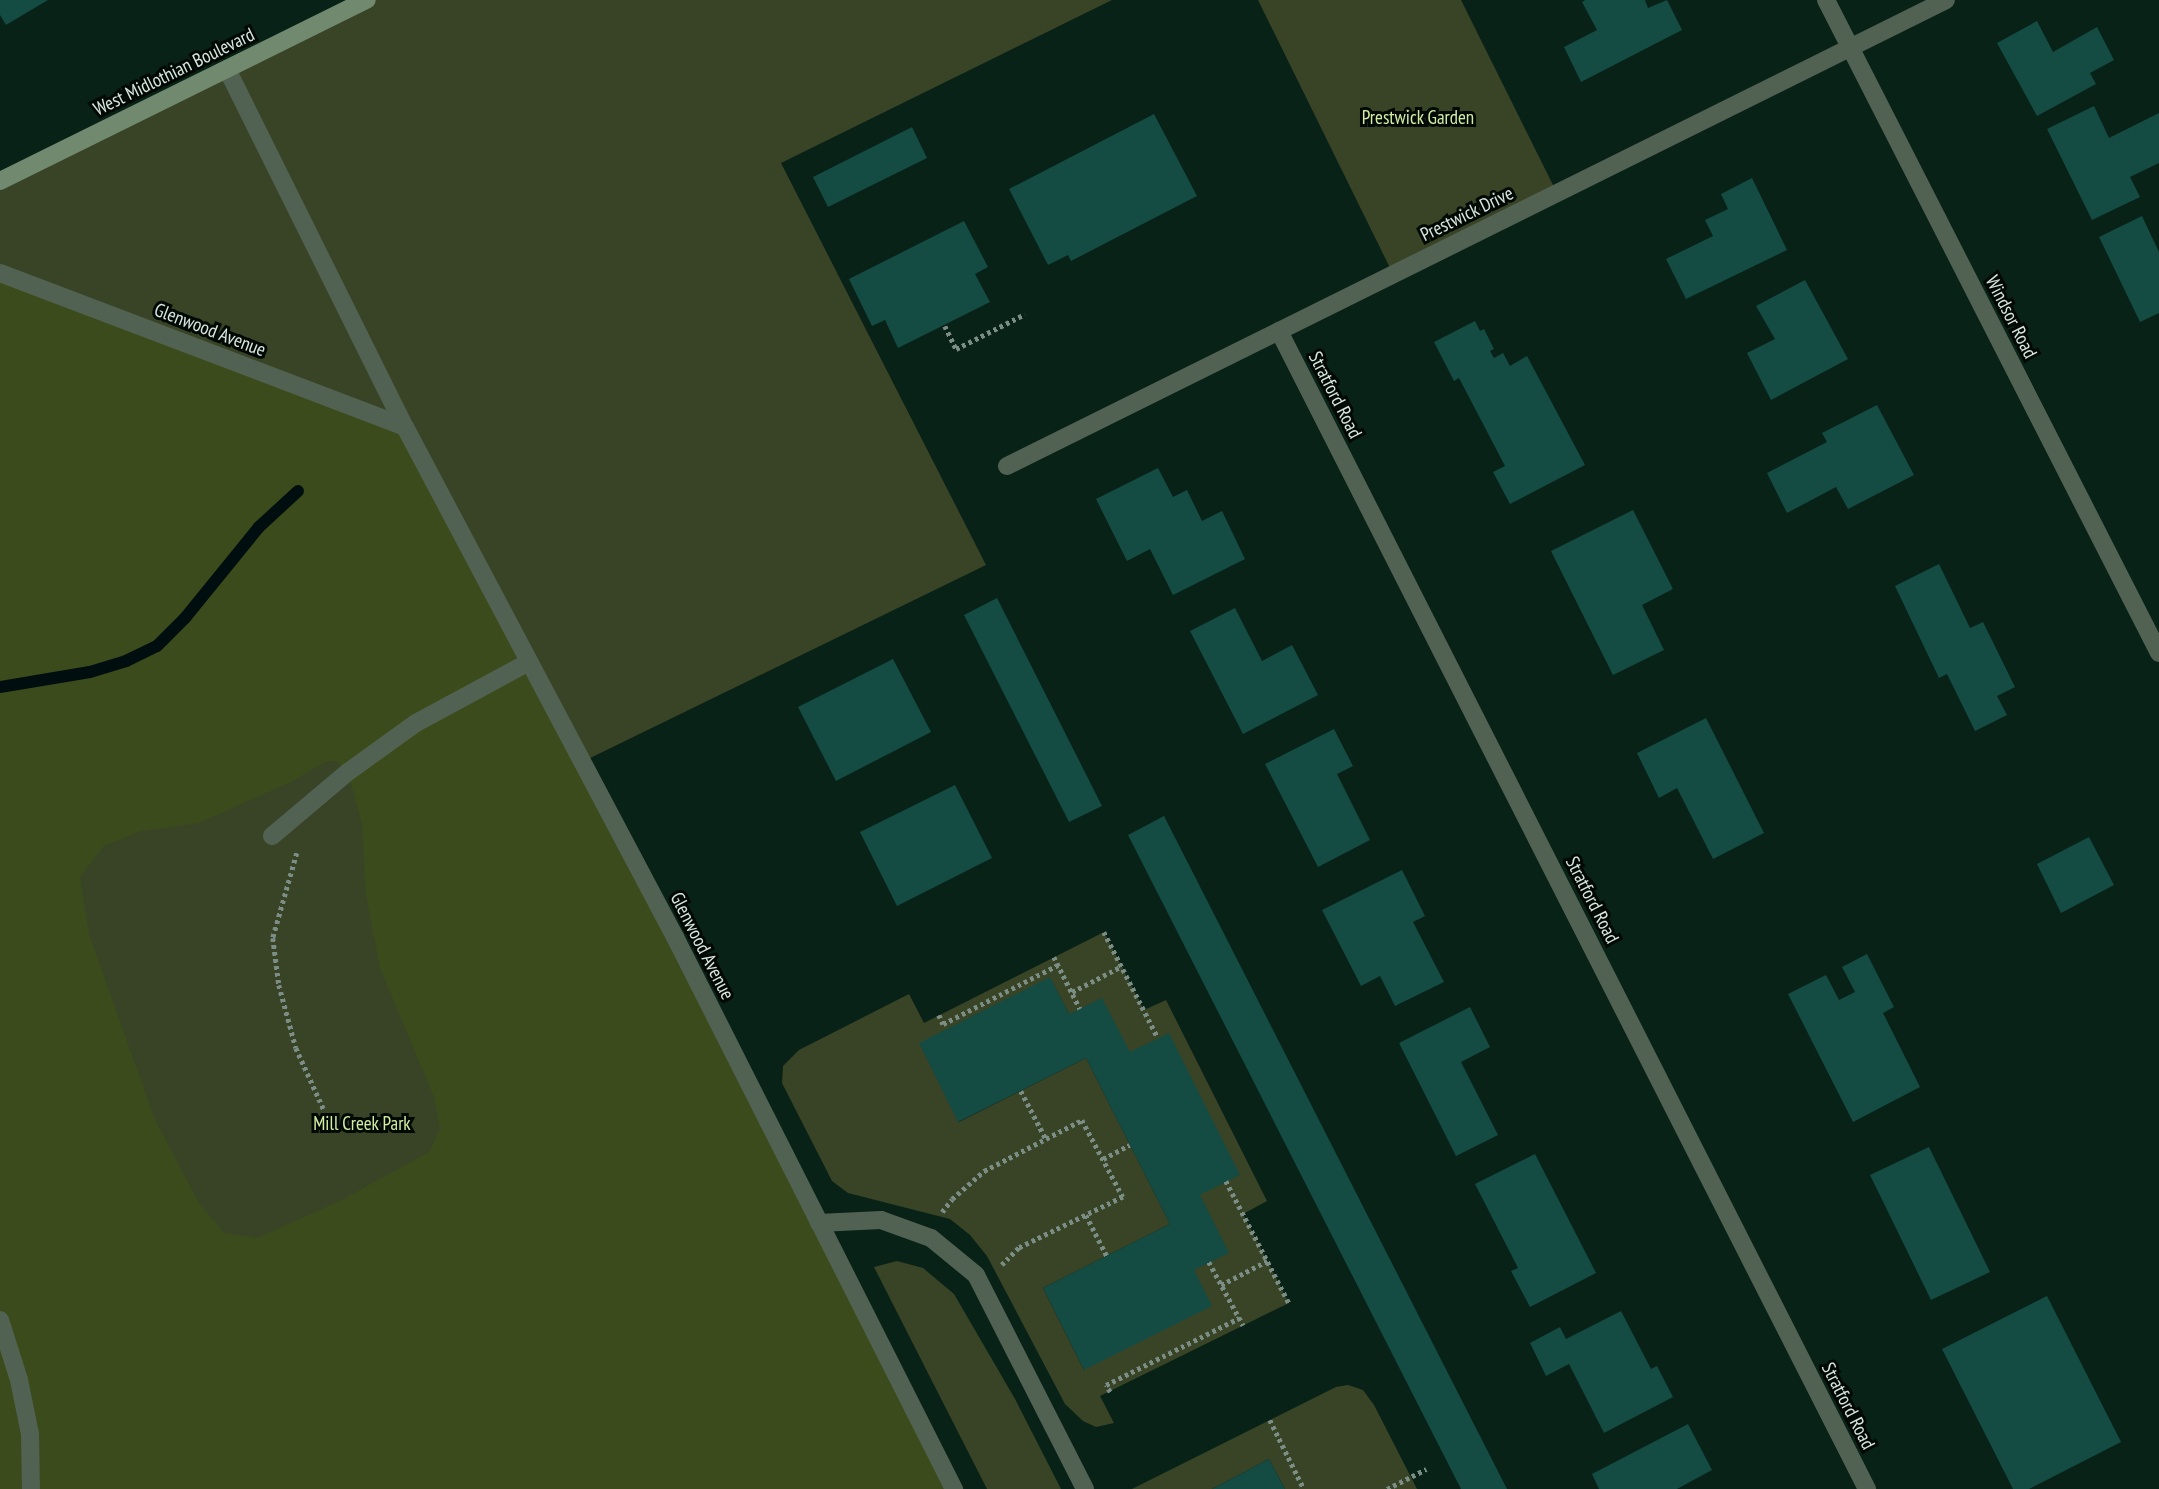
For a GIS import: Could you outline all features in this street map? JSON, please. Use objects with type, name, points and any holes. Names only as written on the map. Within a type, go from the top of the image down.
[{"type":"main road","name":"West Midlothian Boulevard","points":[[0,181],[367,0]]},
{"type":"street","name":"Windsor Road","points":[[1826,0],[2157,642]]},
{"type":"street","name":"Prestwick Drive","points":[[1007,466],[1946,0]]},
{"type":"street","name":"Glenwood Avenue","points":[[227,69],[405,427],[675,937],[954,1489]]},
{"type":"street","name":"Glenwood Avenue","points":[[0,273],[405,427]]},
{"type":"street","name":"Stratford Road","points":[[1279,331],[1867,1489]]},
{"type":"street","points":[[272,836],[348,772],[416,723],[529,662]]},
{"type":"street","points":[[819,1223],[881,1220],[925,1236],[976,1275],[1086,1489]]},
{"type":"street","points":[[0,1320],[19,1380],[30,1434],[31,1489]]},
{"type":"path","points":[[944,326],[956,349],[1025,314]]},
{"type":"path","points":[[298,850],[273,938],[279,985],[296,1048],[324,1110]]},
{"type":"path","points":[[1104,932],[1158,1038]]},
{"type":"path","points":[[1054,957],[1080,1009]]},
{"type":"path","points":[[939,1016],[943,1024],[1058,965]]},
{"type":"path","points":[[1072,992],[1122,966]]},
{"type":"path","points":[[1021,1091],[1046,1139]]},
{"type":"path","points":[[925,1236],[952,1199],[984,1171],[1082,1120],[1123,1197],[1019,1248],[981,1285]]},
{"type":"path","points":[[1103,1159],[1129,1145]]},
{"type":"path","points":[[1226,1181],[1289,1303]]},
{"type":"path","points":[[1086,1215],[1107,1256]]},
{"type":"path","points":[[1221,1285],[1268,1261]]},
{"type":"path","points":[[1209,1262],[1242,1325]]},
{"type":"path","points":[[1110,1391],[1106,1385],[1239,1318]]},
{"type":"path","points":[[1269,1420],[1304,1489]]},
{"type":"path","points":[[1387,1489],[1426,1469]]},
{"type":"green space","name":"Mill Creek Park","points":[[367,0],[1112,0],[781,163],[986,565],[582,762],[954,1489],[0,1489],[0,181]]},
{"type":"green space","name":"Prestwick Garden","points":[[1258,0],[1461,0],[1557,193],[1393,274]]},
{"type":"green space","name":"Mill Creek Park","points":[[0,273],[405,427],[954,1489],[0,1489]],"holes":[[[336,761],[348,773],[362,824],[366,895],[380,968],[434,1097],[440,1129],[429,1152],[340,1201],[257,1238],[224,1233],[199,1203],[155,1120],[89,934],[80,877],[104,846],[141,831],[199,823],[293,781],[325,762]]]},
{"type":"green space","points":[[1104,932],[1144,1010],[1166,1000],[1267,1201],[1243,1214],[1289,1303],[1100,1396],[1114,1423],[1096,1427],[1083,1421],[1065,1404],[987,1256],[970,1235],[950,1219],[848,1193],[832,1181],[782,1083],[783,1066],[799,1050],[909,994],[924,1023]],"holes":[[[1050,978],[1069,1014],[1130,1052],[1200,1195],[1194,1270],[1084,1370],[1043,1288],[1170,1224],[1086,1058],[959,1122],[920,1044]]]},
{"type":"green space","points":[[897,1261],[923,1268],[954,1294],[1015,1399],[1061,1489],[987,1489],[874,1267]]},
{"type":"green space","points":[[1348,1385],[1363,1390],[1374,1405],[1417,1489],[1285,1489],[1269,1459],[1212,1489],[1132,1489],[1336,1387]]},
{"type":"building","points":[[0,0],[48,0],[6,25],[0,15]]},
{"type":"building","points":[[1645,0],[1648,8],[1667,0],[1682,30],[1581,82],[1564,47],[1597,30],[1582,2]]},
{"type":"building","points":[[2037,21],[2053,52],[2097,27],[2114,60],[2090,73],[2096,84],[2037,116],[1997,43]]},
{"type":"building","points":[[2094,106],[2109,138],[2159,113],[2159,163],[2130,177],[2140,197],[2092,220],[2047,129]]},
{"type":"building","points":[[1154,114],[1197,196],[1071,261],[1068,255],[1048,265],[1009,189]]},
{"type":"building","points":[[912,127],[927,158],[828,207],[813,177]]},
{"type":"building","points":[[1752,178],[1787,250],[1686,299],[1666,259],[1713,236],[1705,220],[1728,209],[1721,194]]},
{"type":"building","points":[[2142,216],[2159,252],[2159,313],[2140,322],[2099,237]]},
{"type":"building","points":[[964,221],[988,267],[975,274],[990,302],[898,348],[885,320],[872,326],[849,279]]},
{"type":"building","points":[[1805,280],[1848,359],[1771,400],[1747,353],[1775,339],[1756,306]]},
{"type":"building","points":[[1475,321],[1480,331],[1484,329],[1494,349],[1490,351],[1494,358],[1503,353],[1510,366],[1527,356],[1585,465],[1510,504],[1493,472],[1505,466],[1459,378],[1454,381],[1434,342]]},
{"type":"building","points":[[1877,405],[1914,475],[1848,509],[1836,487],[1787,513],[1767,473],[1827,442],[1822,433]]},
{"type":"building","points":[[1158,468],[1173,497],[1187,490],[1202,521],[1222,511],[1245,559],[1173,595],[1150,549],[1127,561],[1096,499]]},
{"type":"building","points":[[1633,510],[1673,589],[1642,605],[1664,650],[1613,675],[1551,551]]},
{"type":"building","points":[[1939,564],[1970,628],[1983,622],[2015,687],[1997,696],[2007,715],[1975,731],[1947,674],[1939,678],[1895,586]]},
{"type":"building","points":[[997,598],[1102,806],[1069,822],[964,615]]},
{"type":"building","points":[[1235,608],[1262,661],[1292,645],[1318,695],[1243,734],[1190,631]]},
{"type":"building","points":[[893,659],[931,732],[836,781],[798,707]]},
{"type":"building","points":[[1706,718],[1764,833],[1713,859],[1677,788],[1659,798],[1637,753]]},
{"type":"building","points":[[1334,729],[1353,766],[1337,774],[1370,840],[1318,867],[1265,764]]},
{"type":"building","points":[[955,785],[992,858],[897,906],[860,832]]},
{"type":"building","points":[[1164,816],[1507,1489],[1461,1489],[1128,835]]},
{"type":"building","points":[[2089,837],[2114,885],[2061,913],[2037,864]]},
{"type":"building","points":[[1402,870],[1425,916],[1413,922],[1444,982],[1395,1006],[1380,976],[1361,986],[1322,910]]},
{"type":"building","points":[[1867,954],[1894,1007],[1883,1013],[1920,1087],[1853,1122],[1788,994],[1826,975],[1839,1000],[1855,992],[1842,967]]},
{"type":"building","points":[[1050,977],[1069,1014],[1102,998],[1130,1052],[1169,1033],[1240,1175],[1200,1195],[1229,1253],[1194,1270],[1212,1306],[1084,1370],[1043,1288],[1170,1224],[1086,1058],[958,1122],[919,1043]]},
{"type":"building","points":[[1470,1007],[1490,1047],[1461,1062],[1498,1135],[1456,1156],[1399,1043]]},
{"type":"building","points":[[1929,1147],[1990,1272],[1931,1300],[1870,1175]]},
{"type":"building","points":[[1535,1154],[1596,1273],[1530,1307],[1511,1271],[1518,1268],[1475,1184]]},
{"type":"building","points":[[2047,1296],[2121,1442],[2029,1489],[2013,1489],[1942,1349]]},
{"type":"building","points":[[1621,1311],[1651,1369],[1657,1366],[1673,1397],[1604,1433],[1569,1364],[1546,1376],[1530,1343],[1560,1327],[1566,1339]]},
{"type":"building","points":[[1688,1424],[1712,1470],[1677,1489],[1599,1489],[1592,1474]]},
{"type":"building","points":[[1269,1459],[1285,1489],[1212,1489]]},
{"type":"waterway","points":[[0,687],[90,672],[126,661],[157,646],[185,618],[259,527],[298,491]]}]
